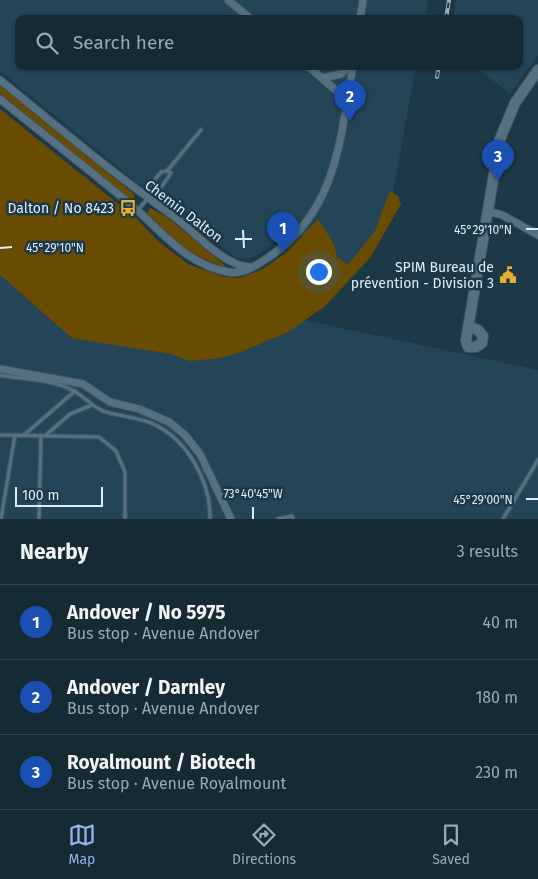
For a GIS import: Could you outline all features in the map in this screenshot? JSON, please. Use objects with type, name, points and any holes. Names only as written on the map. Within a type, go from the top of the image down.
[{"type":"street","points":[[228,0],[246,15]]},
{"type":"street","points":[[361,15],[363,0]]},
{"type":"street","points":[[313,70],[339,93],[348,96]]},
{"type":"street","points":[[322,78],[341,74],[346,70]]},
{"type":"street","points":[[253,268],[279,250],[293,237],[322,198],[337,160],[351,70]]},
{"type":"street","points":[[468,326],[496,159],[504,127],[522,91],[538,70]]},
{"type":"street","name":"Chemin Dalton","points":[[0,80],[146,198],[172,215],[232,262],[253,268]]},
{"type":"street","name":"Chemin Dalton","points":[[0,99],[137,210],[158,232],[196,260],[227,272],[238,273],[253,268]]},
{"type":"street","points":[[487,211],[502,215],[538,235]]},
{"type":"street","points":[[0,369],[83,384],[110,402],[139,408],[169,422],[185,435],[200,454],[232,519]]},
{"type":"lane","points":[[137,210],[161,172],[167,171],[200,130]]},
{"type":"lane","points":[[146,198],[171,173],[167,171]]},
{"type":"lane","points":[[0,375],[62,385],[75,391],[93,405],[110,413],[150,422],[184,448],[204,484],[210,502],[210,519]]},
{"type":"lane","points":[[24,435],[75,391]]},
{"type":"lane","points":[[46,435],[70,414],[93,405]]},
{"type":"lane","points":[[0,435],[100,437],[116,451],[126,476],[125,519]]},
{"type":"lane","points":[[1,519],[15,435]]},
{"type":"lane","points":[[39,519],[41,435]]},
{"type":"lane","points":[[503,519],[538,460]]},
{"type":"lane","points":[[278,519],[292,516],[293,519]]},
{"type":"shaded area","points":[[0,0],[428,0],[426,15],[15,15],[15,70],[415,70],[387,226],[355,270],[290,229],[258,255],[246,259],[237,258],[141,186],[0,71]]},
{"type":"shaded area","points":[[456,0],[538,0],[538,55],[510,94],[480,70],[523,70],[523,15],[454,15]]},
{"type":"shaded area","points":[[0,85],[134,194],[134,199],[130,199],[0,93]]},
{"type":"shaded area","points":[[0,109],[137,219],[158,241],[188,264],[224,277],[240,278],[263,269],[288,251],[318,219],[334,244],[337,257],[348,265],[375,231],[390,191],[398,196],[401,204],[370,258],[324,307],[288,332],[241,352],[220,358],[190,361],[171,354],[72,338],[0,275]]},
{"type":"shaded area","points":[[150,208],[167,217],[228,268],[193,254],[172,240],[154,223],[147,213]]},
{"type":"shaded area","points":[[0,259],[295,318],[538,370],[538,519],[0,519]]},
{"type":"railway","points":[[447,15],[449,0]]},
{"type":"railway","points":[[437,77],[438,70]]},
{"type":"place","name":"Andover / Darnley","points":[[350,121]]},
{"type":"place","name":"Royalmount / Biotech","points":[[498,181]]},
{"type":"place","name":"Dalton / No 8423","points":[[128,208]]},
{"type":"place","name":"Andover / No 5975","points":[[283,253]]},
{"type":"place","name":"SPIM Bureau de prévention - Division 3","points":[[508,275]]}]
